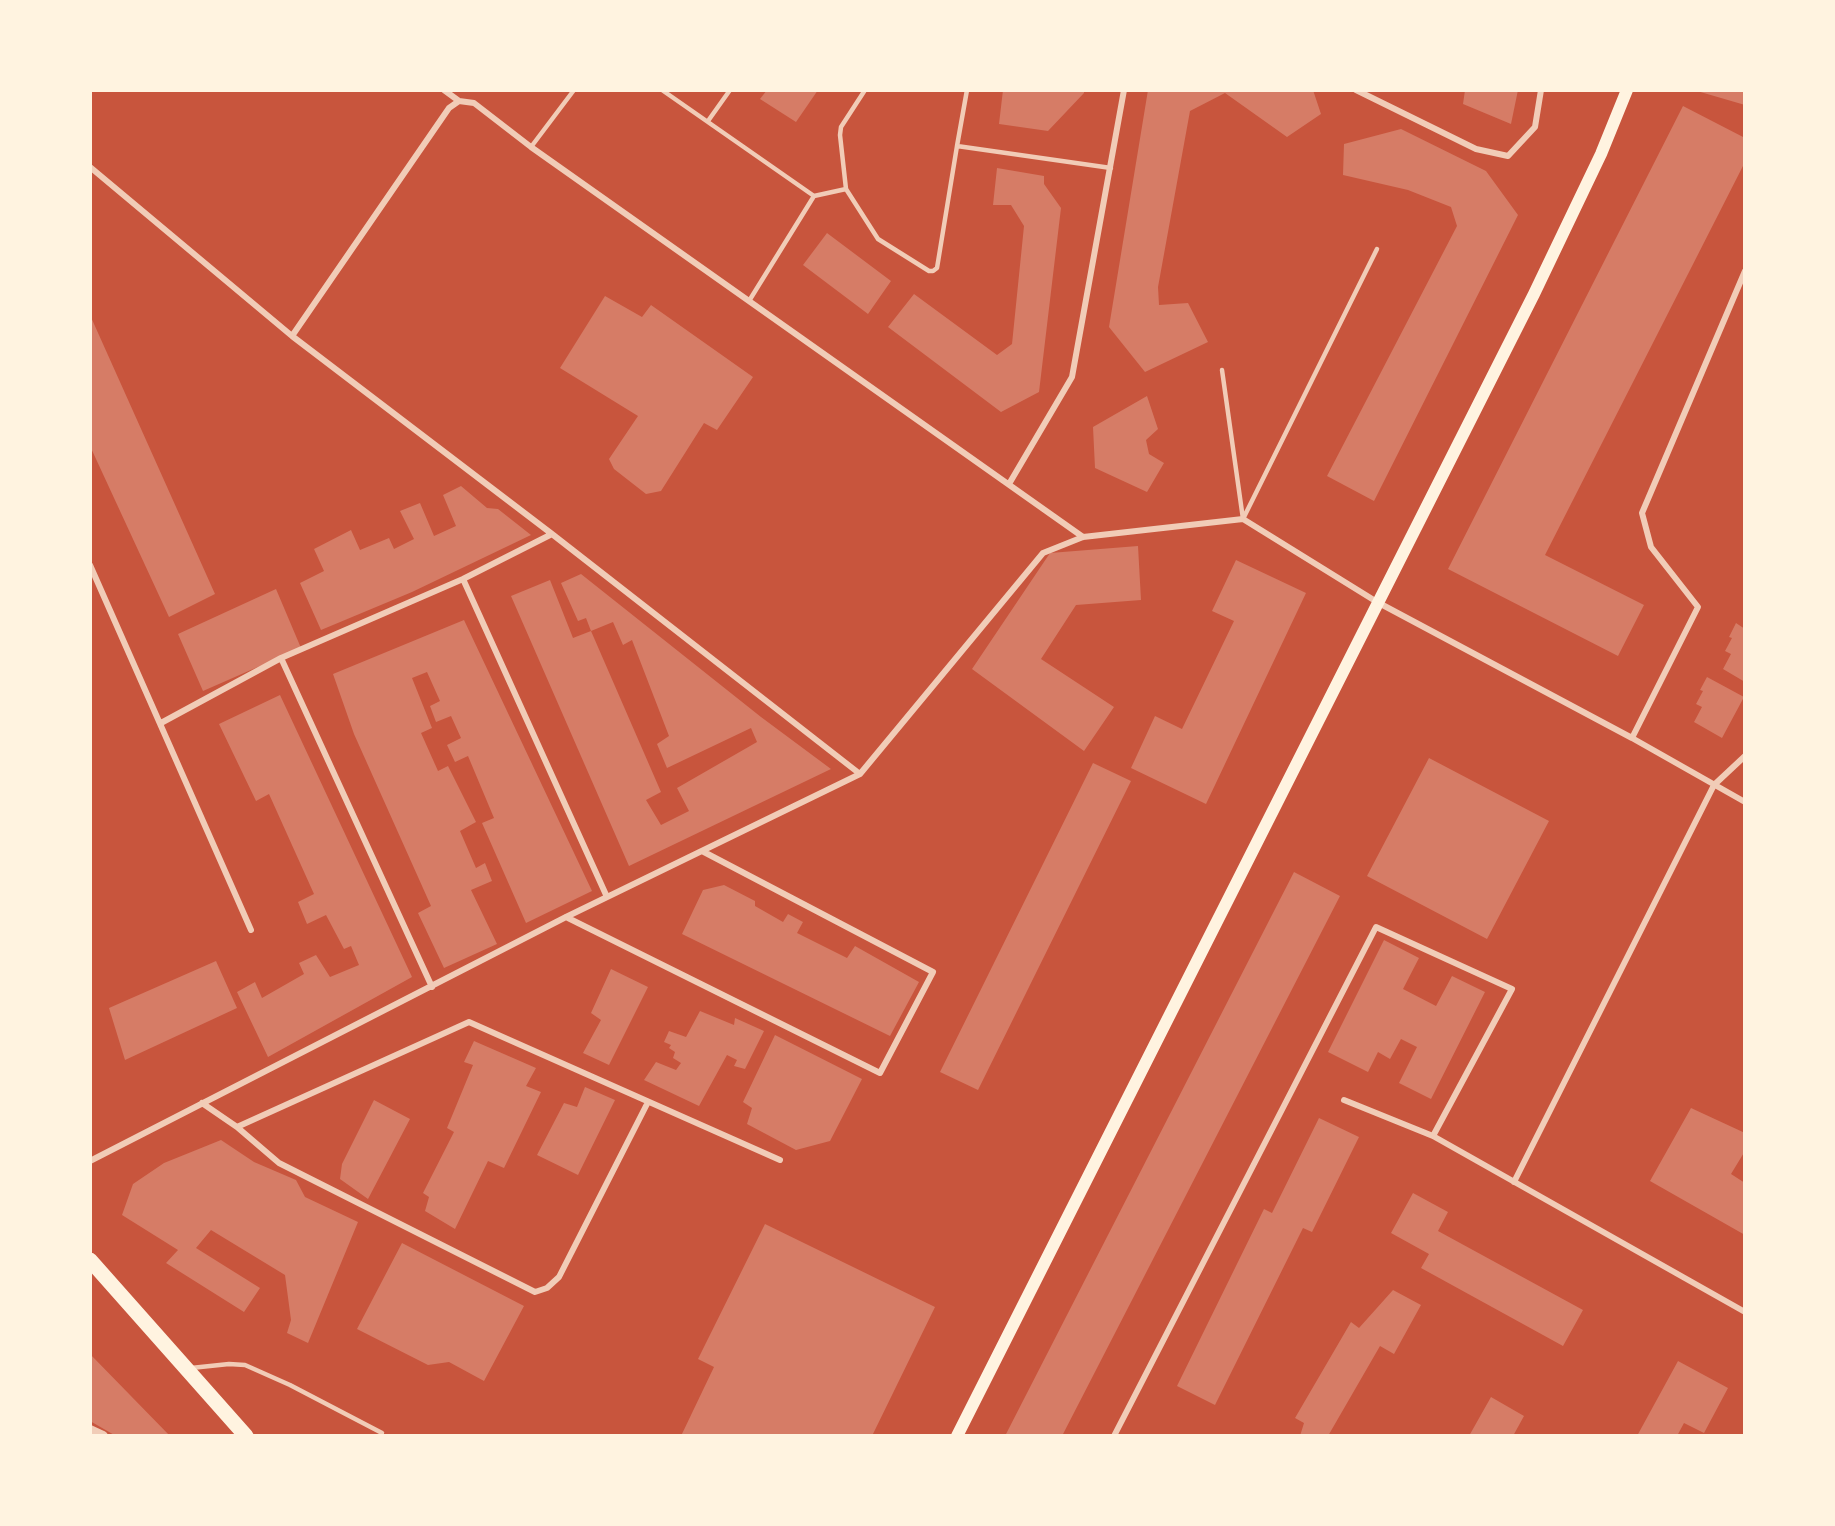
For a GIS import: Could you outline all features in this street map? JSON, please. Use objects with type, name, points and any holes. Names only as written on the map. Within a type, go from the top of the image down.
[{"type":"main road","points":[[957,1436],[1534,294],[1601,154],[1627,90]]},
{"type":"main road","points":[[90,1260],[246,1436]]},
{"type":"street","points":[[444,90],[459,101],[474,104],[531,147],[1083,537]]},
{"type":"street","points":[[1009,484],[1071,377],[1124,90]]},
{"type":"street","points":[[1356,90],[1476,149],[1508,156],[1535,127],[1541,90]]},
{"type":"street","points":[[292,336],[449,108],[459,101]]},
{"type":"street","points":[[90,167],[292,336],[552,534],[860,774]]},
{"type":"street","points":[[1632,738],[1698,607],[1651,547],[1642,513],[1745,271]]},
{"type":"street","points":[[90,1161],[566,917],[860,774],[1043,553],[1083,537],[1244,519],[1377,602],[1632,738],[1745,802]]},
{"type":"street","points":[[161,723],[281,658],[463,579],[552,534]]},
{"type":"street","points":[[90,565],[251,930]]},
{"type":"street","points":[[463,579],[607,897]]},
{"type":"street","points":[[281,658],[432,987]]},
{"type":"street","points":[[1514,1182],[1714,785],[1745,756]]},
{"type":"street","points":[[566,917],[880,1072],[933,972],[702,851]]},
{"type":"street","points":[[1114,1436],[1376,927],[1512,989],[1433,1136]]},
{"type":"street","points":[[237,1127],[469,1022],[780,1160]]},
{"type":"street","points":[[1344,1100],[1433,1136],[1745,1312]]},
{"type":"street","points":[[202,1103],[237,1127],[279,1163],[536,1292],[547,1288],[559,1277],[648,1102]]},
{"type":"street","points":[[90,1430],[103,1436]]},
{"type":"lane","points":[[531,147],[574,90]]},
{"type":"lane","points":[[662,90],[814,196]]},
{"type":"lane","points":[[708,121],[730,90]]},
{"type":"lane","points":[[865,90],[841,127],[846,189],[878,239],[933,272],[937,268],[967,90]]},
{"type":"lane","points":[[957,146],[1111,168]]},
{"type":"lane","points":[[749,301],[814,196],[846,189]]},
{"type":"lane","points":[[1244,519],[1377,249]]},
{"type":"lane","points":[[1222,370],[1244,519]]},
{"type":"lane","points":[[186,1368],[228,1364],[244,1365],[290,1385],[382,1433]]},
{"type":"building","points":[[767,90],[818,90],[796,122],[760,99]]},
{"type":"building","points":[[1003,90],[1084,90],[1084,93],[1048,131],[999,124]]},
{"type":"building","points":[[1148,90],[1313,90],[1321,114],[1287,137],[1225,93],[1190,111],[1158,287],[1159,305],[1188,303],[1208,342],[1145,372],[1109,327]]},
{"type":"building","points":[[1465,90],[1518,90],[1511,124],[1463,104]]},
{"type":"building","points":[[1745,90],[1745,105],[1697,91]]},
{"type":"building","points":[[1683,106],[1745,138],[1745,162],[1545,555],[1644,605],[1618,656],[1448,569]]},
{"type":"building","points":[[1401,129],[1486,171],[1518,215],[1374,501],[1327,476],[1457,226],[1451,207],[1408,190],[1343,175],[1344,144]]},
{"type":"building","points":[[997,168],[1044,176],[1044,184],[1061,208],[1039,392],[1001,412],[888,327],[914,294],[997,355],[1012,344],[1024,226],[1011,205],[993,205]]},
{"type":"building","points":[[827,233],[891,281],[868,314],[803,265]]},
{"type":"building","points":[[605,296],[642,317],[651,305],[753,377],[717,430],[704,423],[661,491],[646,494],[614,469],[609,459],[638,416],[560,368]]},
{"type":"building","points":[[90,315],[215,594],[169,617],[90,446]]},
{"type":"building","points":[[1147,396],[1158,429],[1146,440],[1149,454],[1164,463],[1147,492],[1095,468],[1093,427]]},
{"type":"building","points":[[461,486],[487,508],[498,509],[531,535],[412,592],[321,630],[300,583],[324,571],[314,549],[351,530],[360,550],[389,538],[394,549],[414,539],[400,511],[420,503],[434,536],[456,526],[443,495]]},
{"type":"building","points":[[1138,546],[1141,600],[1076,605],[1041,659],[1114,707],[1084,751],[972,669],[1050,553]]},
{"type":"building","points":[[1236,560],[1306,593],[1206,804],[1131,768],[1155,716],[1182,729],[1234,621],[1212,611]]},
{"type":"building","points":[[581,574],[761,717],[831,769],[629,866],[511,596],[550,580],[573,638],[591,631],[586,618],[578,621],[561,583]],"holes":[[[613,622],[623,645],[632,640],[669,736],[657,744],[667,768],[751,728],[757,742],[677,788],[689,811],[661,825],[646,800],[661,792],[591,631]]]},
{"type":"building","points":[[276,589],[301,648],[203,691],[178,634]]},
{"type":"building","points":[[464,620],[592,891],[526,923],[482,823],[494,818],[468,756],[455,762],[447,745],[461,738],[451,716],[436,722],[430,706],[440,701],[427,672],[412,678],[432,728],[421,733],[438,771],[448,766],[476,822],[460,831],[476,868],[485,863],[492,881],[471,890],[497,944],[444,968],[418,913],[431,906],[354,734],[333,674]]},
{"type":"building","points":[[1736,623],[1745,629],[1745,682],[1723,669],[1731,654],[1725,651]]},
{"type":"building","points":[[1707,677],[1744,697],[1722,738],[1694,722],[1702,707],[1696,704]]},
{"type":"building","points":[[280,695],[412,977],[268,1057],[237,992],[255,982],[262,998],[304,974],[299,963],[316,955],[330,977],[359,965],[351,946],[344,949],[326,915],[307,924],[298,902],[314,894],[269,794],[256,801],[219,724]]},
{"type":"building","points":[[1429,758],[1549,821],[1487,939],[1367,876]]},
{"type":"building","points":[[1093,763],[1131,781],[978,1090],[940,1072]]},
{"type":"building","points":[[1294,872],[1340,896],[1062,1436],[1005,1436]]},
{"type":"building","points":[[724,885],[755,901],[755,906],[783,922],[788,914],[803,922],[797,933],[847,958],[855,946],[919,982],[890,1036],[682,934],[703,890]]},
{"type":"building","points":[[1384,940],[1419,958],[1403,989],[1436,1006],[1452,976],[1485,992],[1431,1099],[1399,1083],[1417,1047],[1401,1039],[1390,1059],[1378,1052],[1368,1072],[1328,1052]]},
{"type":"building","points":[[216,961],[237,1008],[125,1060],[109,1008]]},
{"type":"building","points":[[611,969],[648,987],[609,1065],[583,1053],[601,1020],[591,1013]]},
{"type":"building","points":[[700,1011],[734,1025],[735,1018],[764,1031],[745,1069],[734,1066],[737,1060],[727,1055],[699,1106],[644,1080],[656,1062],[676,1070],[681,1063],[673,1058],[675,1052],[669,1048],[671,1045],[664,1042],[669,1031],[686,1037]]},
{"type":"building","points":[[775,1035],[862,1079],[830,1141],[796,1150],[747,1124],[752,1108],[743,1102]]},
{"type":"building","points":[[474,1041],[536,1068],[526,1086],[541,1092],[504,1168],[488,1161],[455,1229],[425,1211],[429,1197],[423,1193],[454,1132],[447,1128],[473,1065],[464,1062]]},
{"type":"building","points":[[585,1087],[615,1100],[578,1175],[537,1155],[564,1103],[577,1107]]},
{"type":"building","points":[[374,1100],[410,1119],[368,1199],[340,1179],[342,1164]]},
{"type":"building","points":[[1691,1108],[1745,1133],[1745,1151],[1731,1174],[1745,1183],[1745,1235],[1650,1181]]},
{"type":"building","points":[[1319,1118],[1359,1137],[1312,1232],[1303,1228],[1215,1405],[1177,1386],[1264,1209],[1272,1213]]},
{"type":"building","points":[[221,1140],[254,1162],[296,1180],[305,1197],[358,1222],[308,1343],[287,1333],[291,1320],[285,1275],[211,1230],[196,1248],[260,1288],[244,1312],[166,1263],[178,1250],[122,1215],[133,1184],[164,1163]]},
{"type":"building","points":[[1413,1193],[1448,1212],[1438,1231],[1583,1310],[1563,1346],[1421,1268],[1429,1254],[1391,1233]]},
{"type":"building","points":[[765,1224],[935,1307],[872,1436],[854,1434],[853,1436],[681,1436],[714,1367],[698,1359]]},
{"type":"building","points":[[402,1243],[524,1306],[484,1381],[449,1362],[428,1365],[357,1329]]},
{"type":"building","points":[[1393,1290],[1421,1305],[1394,1354],[1380,1346],[1328,1436],[1300,1436],[1304,1423],[1295,1418],[1351,1322],[1359,1328]]},
{"type":"building","points":[[90,1354],[170,1436],[116,1436],[90,1421]]},
{"type":"building","points":[[1678,1361],[1728,1388],[1704,1433],[1684,1423],[1677,1436],[1637,1436]]},
{"type":"building","points":[[1491,1397],[1524,1416],[1513,1436],[1469,1436]]}]
